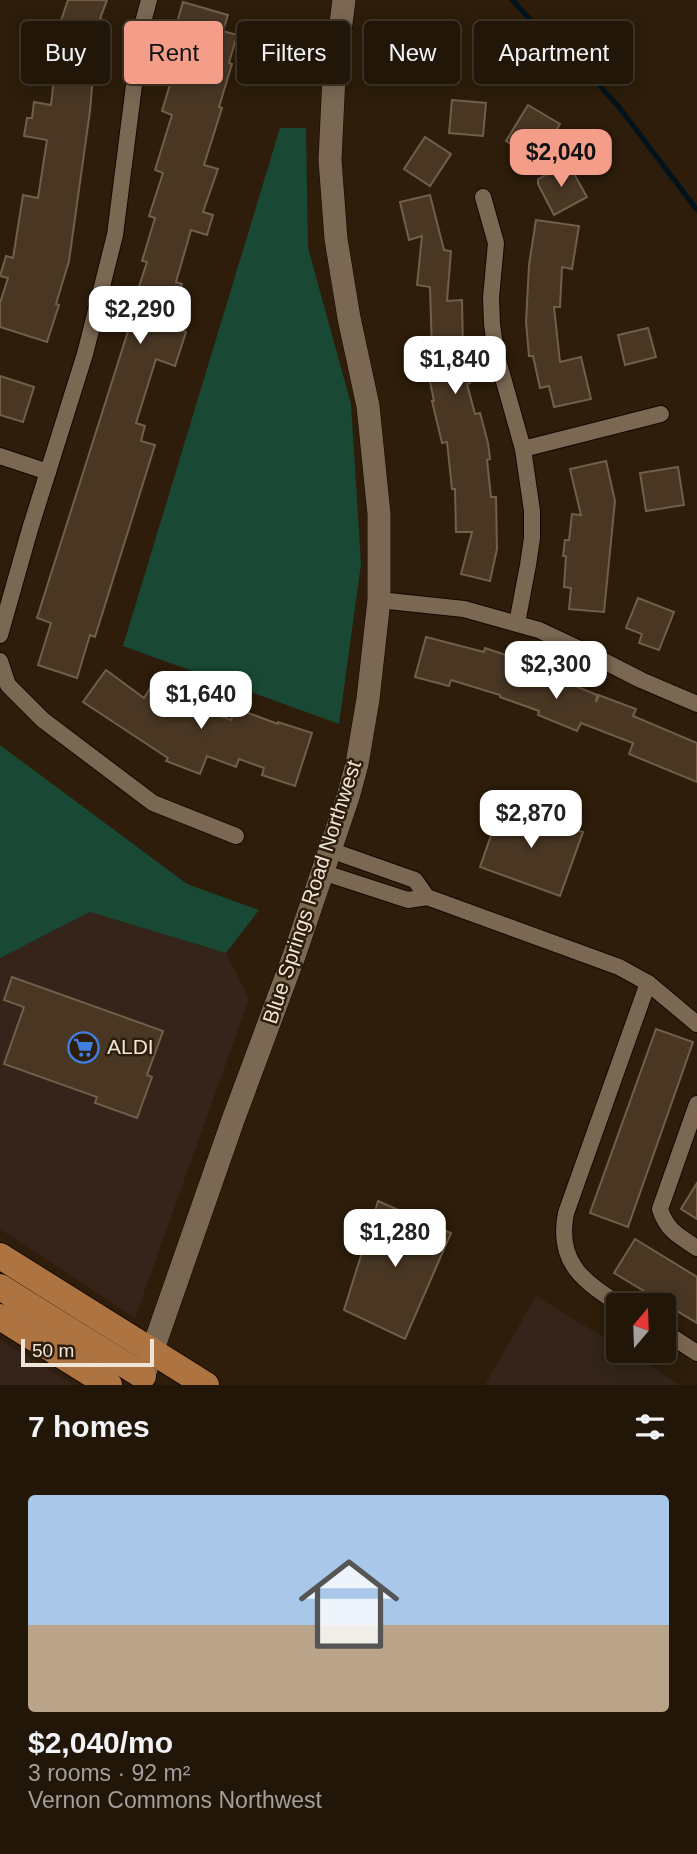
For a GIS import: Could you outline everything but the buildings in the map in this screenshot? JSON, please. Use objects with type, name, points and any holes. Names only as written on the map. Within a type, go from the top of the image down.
[{"type":"main road","points":[[0,1256],[206,1385]]},
{"type":"main road","points":[[0,1287],[145,1381]]},
{"type":"main road","points":[[0,1317],[109,1385]]},
{"type":"street","points":[[0,635],[47,472],[85,354],[115,235],[141,30],[149,0]]},
{"type":"street","name":"Blue Springs Road Northwest","points":[[145,1381],[229,1132],[294,956],[348,797],[368,699],[379,600],[379,514],[368,406],[341,278],[330,159],[336,52],[344,0]]},
{"type":"street","points":[[483,197],[496,243],[491,298],[496,353],[523,449],[532,510],[531,538],[517,623]]},
{"type":"street","points":[[523,449],[662,414]]},
{"type":"street","points":[[0,456],[47,472]]},
{"type":"street","points":[[379,600],[464,609],[539,630],[640,680],[697,704]]},
{"type":"street","points":[[0,661],[8,685],[43,720],[153,803],[236,836]]},
{"type":"street","points":[[330,850],[415,880],[427,897]]},
{"type":"street","points":[[323,872],[408,900],[427,897],[619,967],[648,983],[697,1024]]},
{"type":"street","points":[[606,1295],[579,1274],[568,1258],[564,1225],[648,983]]},
{"type":"street","points":[[697,1104],[692,1137],[660,1209],[664,1222],[674,1233],[697,1248]]},
{"type":"street","points":[[676,1339],[697,1353]]},
{"type":"shaded area","points":[[90,912],[226,953],[249,999],[135,1318],[0,1229],[0,958]]},
{"type":"shaded area","points":[[536,1296],[606,1339],[606,1363],[644,1363],[680,1385],[485,1385]]},
{"type":"shaded area","points":[[0,1340],[75,1385],[0,1385]]},
{"type":"green space","points":[[280,128],[306,128],[308,248],[351,404],[361,564],[339,724],[123,646]]},
{"type":"green space","points":[[0,745],[187,884],[259,910],[226,953],[90,912],[0,958]]},
{"type":"waterway","points":[[512,0],[619,107],[697,210]]},
{"type":"place","name":"ALDI","points":[[84,1047]]}]
